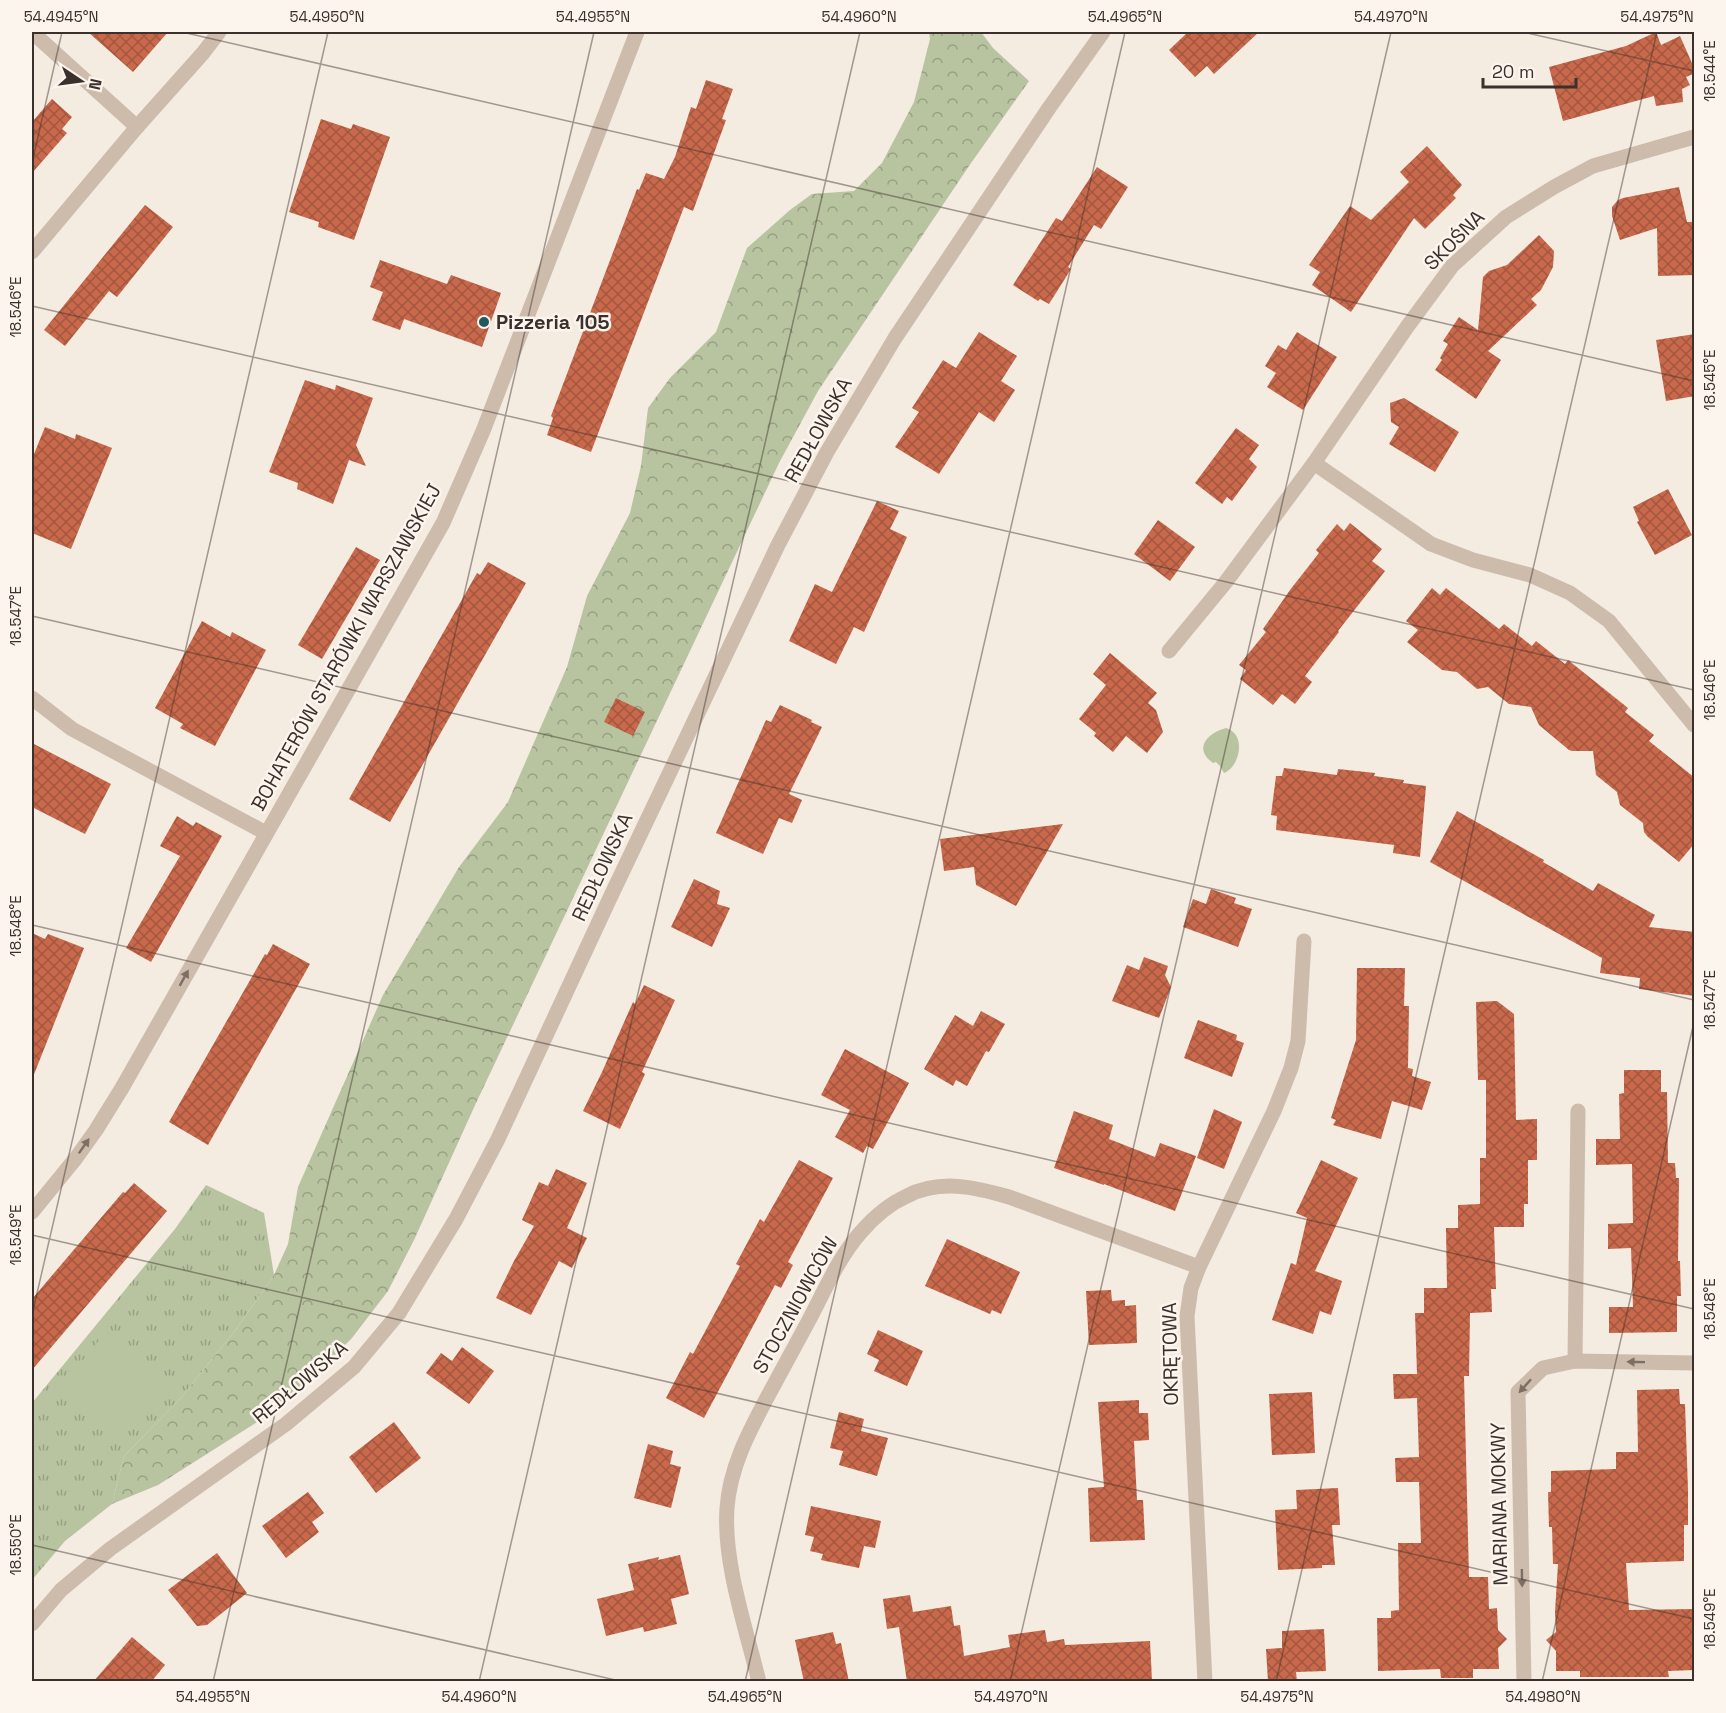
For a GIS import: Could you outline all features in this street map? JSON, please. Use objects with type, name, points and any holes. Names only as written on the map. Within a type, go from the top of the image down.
[{"type":"street","points":[[32,32],[137,127]]},
{"type":"street","points":[[32,252],[219,32]]},
{"type":"street","name":"BOHATERÓW STARÓWKI WARSZAWSKIEJ","points":[[32,1212],[76,1158],[122,1088],[427,551],[458,491],[637,32]]},
{"type":"street","name":"REDŁOWSKA","points":[[32,1624],[60,1590],[110,1549],[286,1424],[354,1367],[399,1313],[456,1219],[498,1139],[773,556],[827,452],[895,338],[1049,108],[1103,32]]},
{"type":"street","name":"SKOŚNA","points":[[1169,651],[1225,583],[1314,463],[1407,327],[1452,266],[1506,217],[1593,166],[1695,137]]},
{"type":"street","points":[[1314,463],[1431,544],[1473,560],[1530,575],[1570,593],[1609,621],[1695,725]]},
{"type":"street","points":[[32,698],[72,729],[266,833]]},
{"type":"street","name":"OKRĘTOWA","points":[[1205,1682],[1187,1316],[1191,1288],[1198,1267],[1274,1111],[1291,1068],[1298,1041],[1304,941]]},
{"type":"street","points":[[1575,1361],[1578,1111]]},
{"type":"street","name":"STOCZNIOWCÓW","points":[[759,1682],[726,1540],[731,1480],[742,1447],[756,1418],[839,1263],[860,1233],[880,1213],[907,1196],[934,1186],[985,1190],[1198,1267]]},
{"type":"street","name":"MARIANA MOKWY","points":[[1524,1682],[1518,1392],[1543,1368],[1575,1361],[1695,1363]]},
{"type":"green space","points":[[929,32],[981,32],[993,48],[1029,81],[818,391],[779,463],[388,1291],[352,1338],[325,1365],[262,1419],[158,1485],[112,1504],[124,1456],[179,1400],[234,1332],[274,1275],[288,1244],[298,1187],[383,995],[459,867],[508,802],[567,667],[587,596],[630,513],[641,466],[648,408],[670,378],[716,332],[747,248],[812,194],[854,191],[882,163],[914,102],[930,39]]},
{"type":"green space","points":[[1226,728],[1233,731],[1237,737],[1239,750],[1234,764],[1224,773],[1216,762],[1213,763],[1207,758],[1203,747],[1208,738]]},
{"type":"green space","points":[[206,1185],[264,1213],[274,1275],[234,1332],[179,1400],[124,1456],[112,1504],[65,1541],[32,1580],[32,1403],[175,1229]]},
{"type":"green space","points":[[108,1330],[166,1379],[116,1437],[59,1388]]},
{"type":"building","points":[[88,32],[168,32],[133,72]]},
{"type":"building","points":[[1188,32],[1259,32],[1214,74],[1207,66],[1195,77],[1169,50]]},
{"type":"building","points":[[1656,32],[1661,45],[1680,36],[1695,70],[1695,73],[1686,77],[1690,85],[1682,89],[1683,102],[1656,106],[1654,96],[1563,121],[1549,67],[1626,46]]},
{"type":"building","points":[[706,80],[733,89],[722,119],[726,120],[693,211],[684,207],[591,452],[547,435],[553,418],[551,416],[637,189],[639,190],[646,173],[664,179],[675,157],[691,107],[696,109]]},
{"type":"building","points":[[52,99],[72,117],[62,129],[67,133],[32,173],[32,122]]},
{"type":"building","points":[[321,119],[351,129],[353,124],[390,137],[354,240],[318,227],[319,222],[289,212]]},
{"type":"building","points":[[1427,146],[1462,185],[1453,195],[1456,198],[1425,229],[1414,218],[1351,312],[1312,285],[1320,272],[1309,265],[1350,206],[1371,220],[1409,182],[1400,172]]},
{"type":"building","points":[[1097,167],[1128,187],[1101,229],[1094,225],[1068,267],[1071,269],[1049,304],[1040,299],[1038,301],[1013,285],[1056,218],[1062,221]]},
{"type":"building","points":[[1679,187],[1687,222],[1695,222],[1695,275],[1658,276],[1657,228],[1620,240],[1612,216],[1612,207],[1623,198]]},
{"type":"building","points":[[145,205],[173,227],[117,297],[109,291],[65,346],[44,330]]},
{"type":"building","points":[[1539,235],[1554,251],[1553,267],[1541,290],[1531,299],[1537,305],[1488,351],[1501,360],[1476,399],[1435,370],[1448,344],[1443,341],[1459,317],[1478,330],[1483,277],[1489,271],[1507,265]]},
{"type":"building","points":[[380,260],[447,284],[451,275],[501,293],[482,347],[404,319],[400,330],[372,320],[383,292],[370,287]]},
{"type":"building","points":[[979,332],[1017,356],[1001,381],[1015,390],[994,422],[979,412],[939,474],[895,447],[919,412],[912,408],[943,360],[956,368]]},
{"type":"building","points":[[1297,332],[1337,357],[1303,410],[1267,387],[1276,373],[1265,366],[1278,345],[1286,350]]},
{"type":"building","points":[[1695,334],[1695,396],[1666,401],[1656,340]]},
{"type":"building","points":[[305,380],[335,390],[336,385],[373,398],[356,445],[366,466],[349,460],[333,504],[297,489],[298,483],[269,472]]},
{"type":"building","points":[[1404,398],[1459,432],[1435,472],[1389,444],[1399,427],[1391,422],[1390,403]]},
{"type":"building","points":[[45,427],[75,439],[76,434],[112,448],[71,549],[32,533],[32,459]]},
{"type":"building","points":[[1236,428],[1259,445],[1249,459],[1257,467],[1232,501],[1227,497],[1222,504],[1195,483]]},
{"type":"building","points":[[1668,489],[1692,535],[1655,555],[1637,522],[1639,521],[1633,507]]},
{"type":"building","points":[[877,501],[899,511],[890,529],[907,537],[864,632],[854,627],[836,664],[789,641],[815,584],[832,592]]},
{"type":"building","points":[[1158,520],[1195,547],[1170,581],[1134,554]]},
{"type":"building","points":[[1350,523],[1382,549],[1372,561],[1385,571],[1305,676],[1312,682],[1295,704],[1282,694],[1273,705],[1240,679],[1246,670],[1239,665],[1266,632],[1263,629],[1319,553],[1316,550],[1337,524],[1344,531]]},
{"type":"building","points":[[356,547],[380,560],[322,659],[298,645]]},
{"type":"building","points":[[488,562],[526,583],[390,822],[349,799],[477,573],[480,575]]},
{"type":"building","points":[[1432,588],[1440,595],[1446,588],[1499,629],[1504,624],[1532,646],[1536,641],[1565,664],[1568,660],[1628,708],[1625,712],[1654,735],[1649,741],[1695,778],[1695,843],[1679,862],[1648,837],[1644,832],[1643,823],[1620,805],[1617,792],[1596,775],[1593,751],[1569,750],[1539,725],[1531,707],[1509,704],[1488,687],[1477,689],[1457,672],[1442,670],[1407,642],[1418,630],[1406,621]]},
{"type":"building","points":[[202,621],[230,637],[232,632],[266,650],[215,746],[180,728],[183,724],[155,708]]},
{"type":"building","points":[[1110,653],[1157,693],[1148,703],[1156,710],[1163,732],[1147,753],[1126,736],[1113,752],[1079,719],[1106,685],[1093,674]]},
{"type":"building","points":[[616,698],[645,712],[633,736],[604,722]]},
{"type":"building","points":[[780,705],[822,727],[789,794],[802,800],[792,823],[779,818],[763,854],[716,833],[766,720],[771,722]]},
{"type":"building","points":[[32,743],[111,784],[85,834],[32,807]]},
{"type":"building","points":[[1284,768],[1337,775],[1338,769],[1375,773],[1374,776],[1426,786],[1420,857],[1393,853],[1394,845],[1276,830],[1277,816],[1271,815],[1276,776],[1282,776]]},
{"type":"building","points":[[1457,811],[1544,860],[1543,862],[1593,891],[1598,883],[1655,915],[1649,927],[1695,932],[1695,996],[1639,989],[1640,978],[1600,973],[1602,958],[1430,862]]},
{"type":"building","points":[[177,816],[193,826],[196,822],[222,836],[151,962],[126,948],[180,856],[160,846]]},
{"type":"building","points":[[1063,824],[1016,906],[976,885],[974,867],[944,871],[940,839]]},
{"type":"building","points":[[694,879],[720,891],[717,904],[730,908],[712,947],[671,927]]},
{"type":"building","points":[[1211,889],[1236,898],[1234,903],[1252,909],[1238,947],[1183,927],[1193,899],[1206,904]]},
{"type":"building","points":[[32,933],[45,939],[48,934],[84,948],[33,1077],[32,1076]]},
{"type":"building","points":[[273,944],[310,964],[208,1145],[169,1122],[265,954],[267,955]]},
{"type":"building","points":[[1144,957],[1168,966],[1165,975],[1171,987],[1159,1018],[1112,1001],[1127,965],[1139,970]]},
{"type":"building","points":[[1357,968],[1405,968],[1404,1006],[1409,1006],[1408,1068],[1413,1069],[1412,1076],[1431,1082],[1422,1110],[1392,1101],[1381,1139],[1333,1125],[1336,1120],[1331,1118],[1356,1040]]},
{"type":"building","points":[[644,985],[675,1000],[642,1072],[645,1074],[620,1129],[583,1111],[633,1002],[635,1004]]},
{"type":"building","points":[[1497,1001],[1514,1014],[1516,1120],[1537,1119],[1537,1160],[1528,1160],[1528,1204],[1524,1204],[1524,1227],[1494,1227],[1496,1289],[1491,1289],[1492,1312],[1470,1313],[1469,1376],[1464,1376],[1469,1577],[1488,1577],[1489,1609],[1497,1608],[1498,1630],[1507,1639],[1498,1648],[1499,1669],[1473,1669],[1473,1678],[1441,1678],[1440,1669],[1378,1671],[1377,1618],[1391,1618],[1391,1611],[1399,1610],[1398,1543],[1421,1543],[1419,1482],[1396,1482],[1395,1458],[1419,1457],[1417,1398],[1394,1399],[1393,1374],[1417,1374],[1415,1313],[1424,1313],[1424,1288],[1447,1288],[1446,1228],[1458,1228],[1458,1205],[1480,1204],[1480,1158],[1486,1158],[1486,1080],[1478,1080],[1476,1002]]},
{"type":"building","points":[[981,1011],[1005,1024],[989,1052],[986,1051],[967,1086],[956,1080],[953,1086],[924,1069],[955,1015],[973,1026]]},
{"type":"building","points":[[1198,1020],[1237,1035],[1236,1040],[1244,1043],[1232,1077],[1184,1058]]},
{"type":"building","points":[[845,1049],[909,1083],[873,1149],[867,1146],[863,1153],[835,1137],[850,1110],[821,1095]]},
{"type":"building","points":[[1624,1070],[1661,1070],[1661,1092],[1667,1092],[1668,1163],[1675,1163],[1676,1178],[1679,1178],[1678,1261],[1680,1261],[1681,1296],[1677,1296],[1677,1332],[1609,1333],[1609,1307],[1633,1307],[1631,1248],[1608,1249],[1608,1224],[1633,1223],[1632,1164],[1596,1165],[1596,1139],[1620,1139],[1619,1094],[1624,1093]]},
{"type":"building","points":[[1214,1109],[1242,1122],[1224,1169],[1197,1158]]},
{"type":"building","points":[[1074,1111],[1113,1125],[1109,1139],[1155,1157],[1160,1143],[1196,1156],[1175,1211],[1054,1168]]},
{"type":"building","points":[[799,1160],[833,1178],[788,1262],[793,1265],[781,1288],[775,1285],[704,1418],[666,1398],[690,1352],[693,1354],[740,1266],[736,1264],[760,1219],[764,1222]]},
{"type":"building","points":[[1321,1160],[1358,1178],[1315,1271],[1342,1281],[1331,1315],[1320,1311],[1313,1334],[1272,1320],[1291,1263],[1296,1265],[1307,1218],[1296,1213]]},
{"type":"building","points":[[556,1169],[587,1183],[567,1228],[587,1238],[572,1268],[559,1261],[531,1315],[496,1298],[534,1226],[522,1220],[539,1182],[548,1186]]},
{"type":"building","points":[[134,1183],[167,1211],[32,1370],[32,1299],[123,1192],[125,1193]]},
{"type":"building","points":[[947,1239],[1020,1272],[1001,1314],[992,1310],[990,1314],[925,1286]]},
{"type":"building","points":[[1111,1290],[1112,1301],[1125,1300],[1125,1306],[1136,1305],[1137,1343],[1089,1345],[1086,1291]]},
{"type":"building","points":[[878,1330],[923,1351],[907,1386],[874,1371],[879,1360],[867,1354]]},
{"type":"building","points":[[462,1347],[494,1371],[469,1404],[426,1373],[441,1353],[452,1361]]},
{"type":"building","points":[[1679,1389],[1680,1404],[1685,1404],[1688,1490],[1688,1525],[1684,1525],[1684,1561],[1626,1563],[1629,1610],[1695,1609],[1695,1670],[1668,1671],[1669,1677],[1580,1677],[1580,1671],[1556,1671],[1556,1651],[1546,1640],[1556,1632],[1558,1564],[1553,1564],[1552,1527],[1549,1527],[1548,1492],[1551,1492],[1551,1471],[1616,1469],[1616,1452],[1638,1452],[1637,1390]]},
{"type":"building","points":[[1312,1392],[1315,1453],[1272,1455],[1269,1394]]},
{"type":"building","points":[[1139,1400],[1139,1413],[1148,1413],[1149,1440],[1134,1441],[1137,1500],[1143,1500],[1145,1540],[1090,1542],[1088,1488],[1104,1487],[1098,1402]]},
{"type":"building","points":[[839,1412],[864,1419],[861,1431],[888,1438],[877,1476],[839,1465],[843,1451],[830,1448]]},
{"type":"building","points":[[394,1422],[421,1458],[376,1493],[349,1457]]},
{"type":"building","points":[[648,1444],[673,1451],[670,1464],[681,1467],[671,1508],[634,1498]]},
{"type":"building","points":[[1338,1488],[1340,1525],[1332,1525],[1335,1565],[1322,1565],[1322,1568],[1278,1570],[1275,1510],[1297,1509],[1296,1490]]},
{"type":"building","points":[[308,1492],[324,1513],[312,1522],[319,1532],[286,1558],[262,1526]]},
{"type":"building","points":[[811,1506],[881,1521],[875,1548],[864,1546],[859,1568],[821,1560],[823,1554],[810,1551],[814,1537],[805,1535]]},
{"type":"building","points":[[217,1553],[247,1593],[207,1625],[197,1626],[168,1590]]},
{"type":"building","points":[[680,1555],[689,1594],[671,1599],[677,1624],[644,1632],[643,1627],[606,1636],[597,1599],[634,1590],[628,1564]]},
{"type":"building","points":[[910,1595],[913,1612],[951,1606],[954,1626],[960,1625],[964,1656],[1010,1647],[1008,1635],[1045,1630],[1047,1642],[1064,1639],[1065,1645],[1150,1641],[1152,1680],[907,1682],[899,1627],[887,1629],[883,1599]]},
{"type":"building","points":[[1324,1629],[1326,1671],[1296,1672],[1297,1682],[1268,1682],[1266,1649],[1282,1648],[1282,1631]]},
{"type":"building","points":[[833,1632],[836,1644],[841,1643],[849,1682],[804,1682],[795,1640]]},
{"type":"building","points":[[132,1637],[165,1665],[151,1682],[93,1682]]},
{"type":"place","name":"Pizzeria 105","points":[[484,322]]}]
